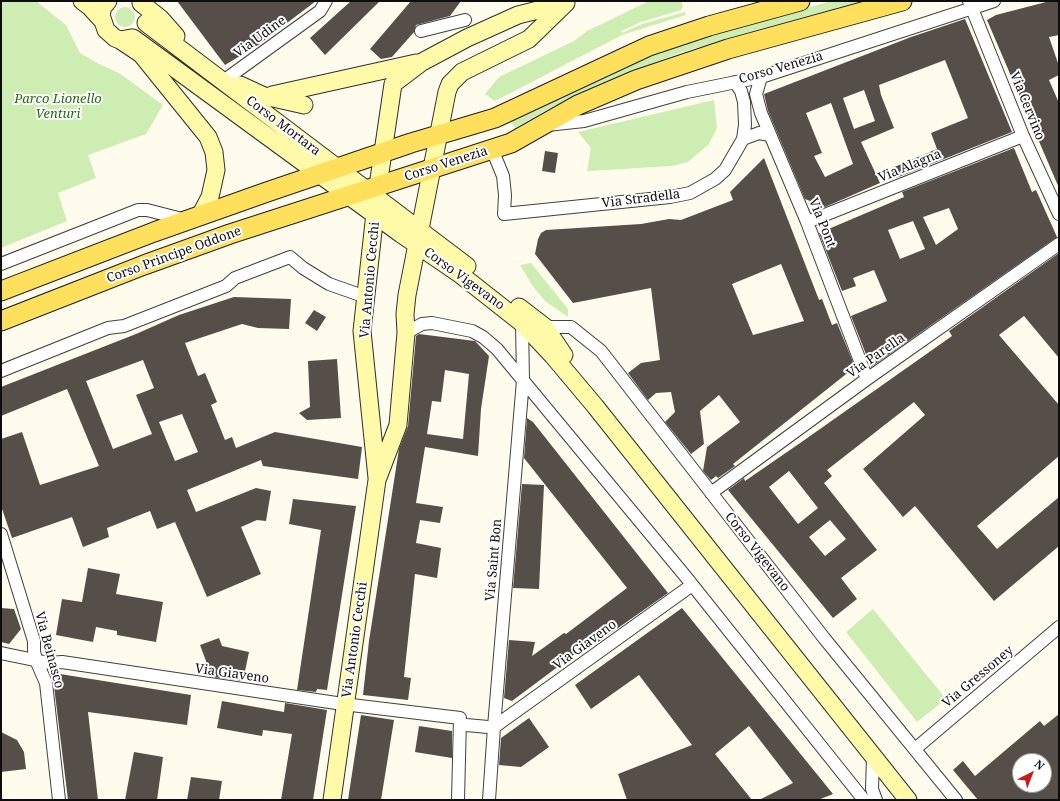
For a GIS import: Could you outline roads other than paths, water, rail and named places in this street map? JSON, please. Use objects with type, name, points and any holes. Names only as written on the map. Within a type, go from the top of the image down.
[{"type":"main road","points":[[82,1],[101,19],[106,30],[115,38],[127,39],[141,32],[146,23],[146,15],[140,2]]},
{"type":"main road","points":[[101,19],[104,7],[108,1]]},
{"type":"main road","points":[[1,291],[193,218],[383,153],[495,118],[649,46],[708,26],[800,1]]},
{"type":"main road","name":"Corso Venezia","points":[[348,195],[374,191],[432,168],[511,143],[542,125],[609,91],[686,62],[728,48],[902,1]]},
{"type":"main road","points":[[140,2],[161,19],[184,45],[226,79],[268,96],[304,105]]},
{"type":"main road","points":[[418,237],[447,92],[450,84],[457,76],[529,39],[568,2]]},
{"type":"main road","points":[[383,153],[393,84],[422,62],[467,38],[518,14],[568,2]]},
{"type":"main road","name":"Corso Mortara","points":[[146,23],[338,168],[374,191],[418,237]]},
{"type":"main road","points":[[127,39],[141,54],[208,137],[214,152],[216,170],[210,197],[193,218]]},
{"type":"main road","name":"Corso Mortara","points":[[127,39],[320,174]]},
{"type":"main road","points":[[268,96],[422,62]]},
{"type":"main road","name":"Via Antonio Cecchi","points":[[377,480],[362,331],[376,215],[374,191],[383,153]]},
{"type":"main road","name":"Corso Vigevano","points":[[320,174],[376,215],[418,237],[545,327],[592,403]]},
{"type":"main road","name":"Corso Principe Oddone","points":[[1,321],[230,234],[348,195]]},
{"type":"main road","name":"Corso Vigevano","points":[[418,237],[461,275],[522,322],[553,356],[908,800]]},
{"type":"main road","name":"Via Antonio Cecchi","points":[[334,798],[377,480],[398,425],[406,333],[405,308],[418,237]]},
{"type":"street","name":"Via Udine","points":[[226,79],[320,11],[326,1]]},
{"type":"street","name":"Corso Venezia","points":[[542,125],[584,121],[687,92],[761,77],[970,4],[994,1]]},
{"type":"street","name":"Via Cervino","points":[[970,4],[1023,136],[1059,214]]},
{"type":"street","points":[[421,31],[465,20]]},
{"type":"street","name":"Via Pont","points":[[761,77],[756,94],[761,113],[807,222],[868,379]]},
{"type":"street","name":"Via Stradella","points":[[492,149],[503,176],[505,195],[504,214],[670,197],[690,192],[715,179],[725,170],[743,139],[745,125],[744,102],[741,91],[735,82]]},
{"type":"street","points":[[743,139],[759,133],[770,135]]},
{"type":"street","name":"Via Alagna","points":[[807,222],[1023,136]]},
{"type":"street","points":[[1,264],[138,210],[147,210],[193,218]]},
{"type":"street","name":"Via Parella","points":[[711,493],[868,379],[1059,244]]},
{"type":"street","points":[[1,371],[108,328],[124,326],[219,289],[226,286],[235,278],[290,257],[303,268],[330,284],[366,297]]},
{"type":"street","name":"Via Saint Bon","points":[[489,800],[491,727],[523,380],[522,322]]},
{"type":"street","points":[[406,333],[422,324],[432,323],[472,331],[483,337],[497,349],[692,585],[860,799]]},
{"type":"street","name":"Corso Vigevano","points":[[545,327],[571,327],[601,351],[824,638],[956,800]]},
{"type":"street","name":"Via Beinasco","points":[[1,534],[34,641],[36,660],[46,683],[59,800]]},
{"type":"street","name":"Via Giaveno","points":[[1,653],[49,663],[62,662],[491,727],[692,585]]},
{"type":"street","name":"Via Gressoney","points":[[915,749],[1059,627]]},
{"type":"street","points":[[458,800],[463,722]]},
{"type":"street","points":[[873,757],[872,789],[876,800]]},
{"type":"park label","name":"Parco Lionello Venturi","points":[[58,106]]}]
